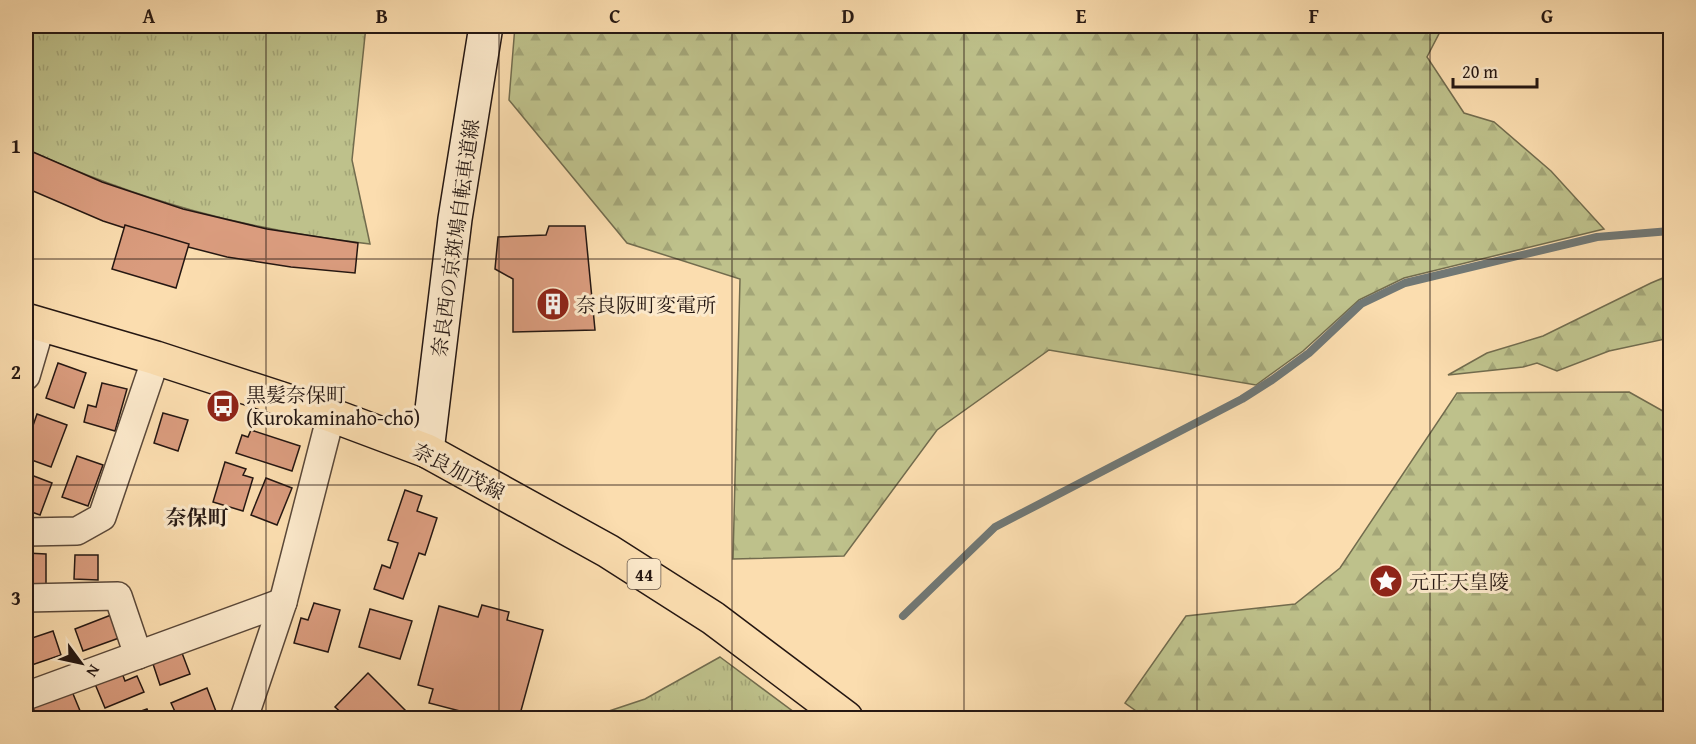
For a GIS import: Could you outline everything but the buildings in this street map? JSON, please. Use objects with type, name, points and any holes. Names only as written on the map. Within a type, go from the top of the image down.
[{"type":"main road","name":"奈良西の京斑鳩自転車道線","points":[[427,452],[455,219],[486,26]]},
{"type":"main road","name":"奈良加茂線","points":[[33,322],[156,358],[331,415],[427,452],[608,551],[704,612],[846,718]]},
{"type":"street","points":[[26,376],[33,322]]},
{"type":"street","points":[[26,532],[77,531],[102,517],[156,358]]},
{"type":"street","points":[[244,718],[282,602],[331,415]]},
{"type":"street","points":[[26,598],[118,596],[138,655]]},
{"type":"street","points":[[26,696],[282,602]]},
{"type":"green space","points":[[26,26],[366,26],[352,160],[370,244],[280,231],[194,211],[110,184],[26,149]]},
{"type":"green space","points":[[515,26],[1443,26],[1427,57],[1464,113],[1494,122],[1551,171],[1604,229],[1404,278],[1359,300],[1303,351],[1256,385],[1049,350],[937,430],[844,556],[733,559],[740,279],[627,243],[509,100]]},
{"type":"green space","points":[[1670,275],[1670,338],[1609,351],[1557,371],[1537,363],[1523,367],[1448,375],[1487,353],[1543,336]]},
{"type":"green space","points":[[1629,392],[1670,415],[1670,718],[1146,718],[1125,703],[1186,616],[1295,604],[1340,568],[1457,393]]},
{"type":"green space","points":[[720,657],[802,718],[588,718],[645,699]]},
{"type":"waterway","points":[[903,616],[995,527],[1242,399],[1309,353],[1361,304],[1405,283],[1597,237],[1670,231]]},
{"type":"place","name":"奈良阪町変電所","points":[[553,304]]},
{"type":"place","name":"黒髪奈保町 (Kurokaminaho-chō)","points":[[223,406]]},
{"type":"place","name":"元正天皇陵","points":[[1386,581]]},
{"type":"district","name":"奈保町","points":[[197,517]]}]
